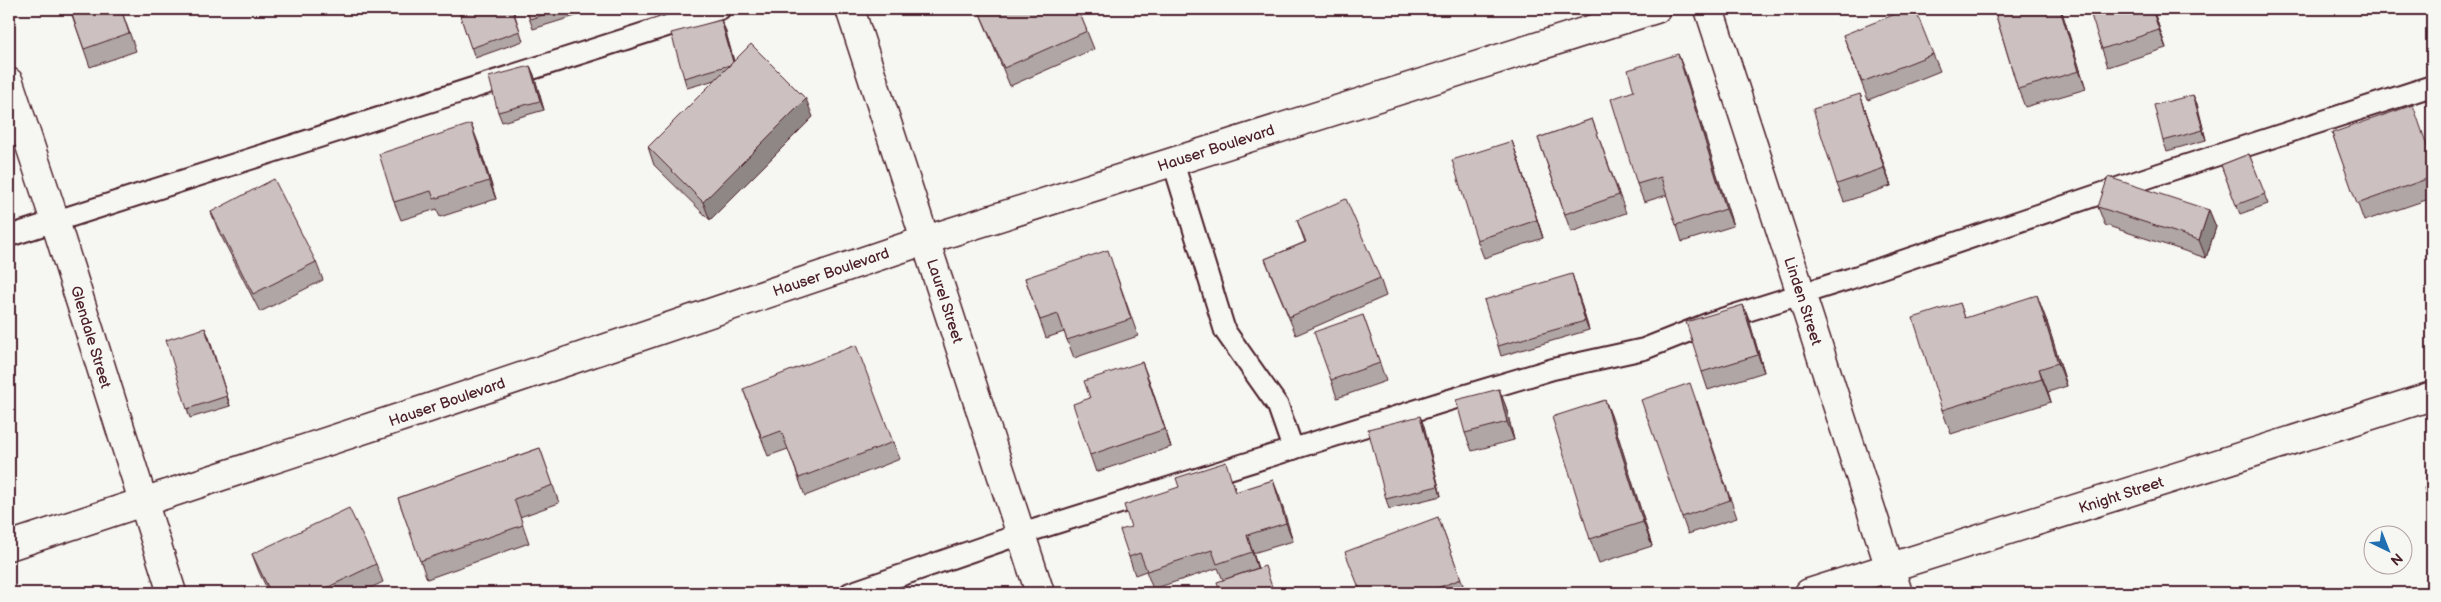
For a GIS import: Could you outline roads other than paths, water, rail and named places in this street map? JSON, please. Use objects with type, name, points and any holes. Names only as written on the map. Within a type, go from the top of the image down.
[{"type":"street","name":"Laurel Street","points":[[850,9],[1040,593]]},
{"type":"street","name":"Hauser Boulevard","points":[[9,546],[429,408],[926,240],[1656,9]]},
{"type":"street","name":"Linden Street","points":[[1709,9],[1898,593]]},
{"type":"street","name":"Glendale Street","points":[[9,82],[55,221],[142,503],[172,593]]},
{"type":"street","name":"Knight Street","points":[[1809,593],[2432,396]]},
{"type":"lane","points":[[9,236],[720,9]]},
{"type":"lane","points":[[850,593],[1021,534],[1293,449],[1553,369],[1644,348],[1712,322],[2158,174],[2432,86]]},
{"type":"lane","points":[[1173,162],[1225,331],[1278,406],[1293,449]]}]
